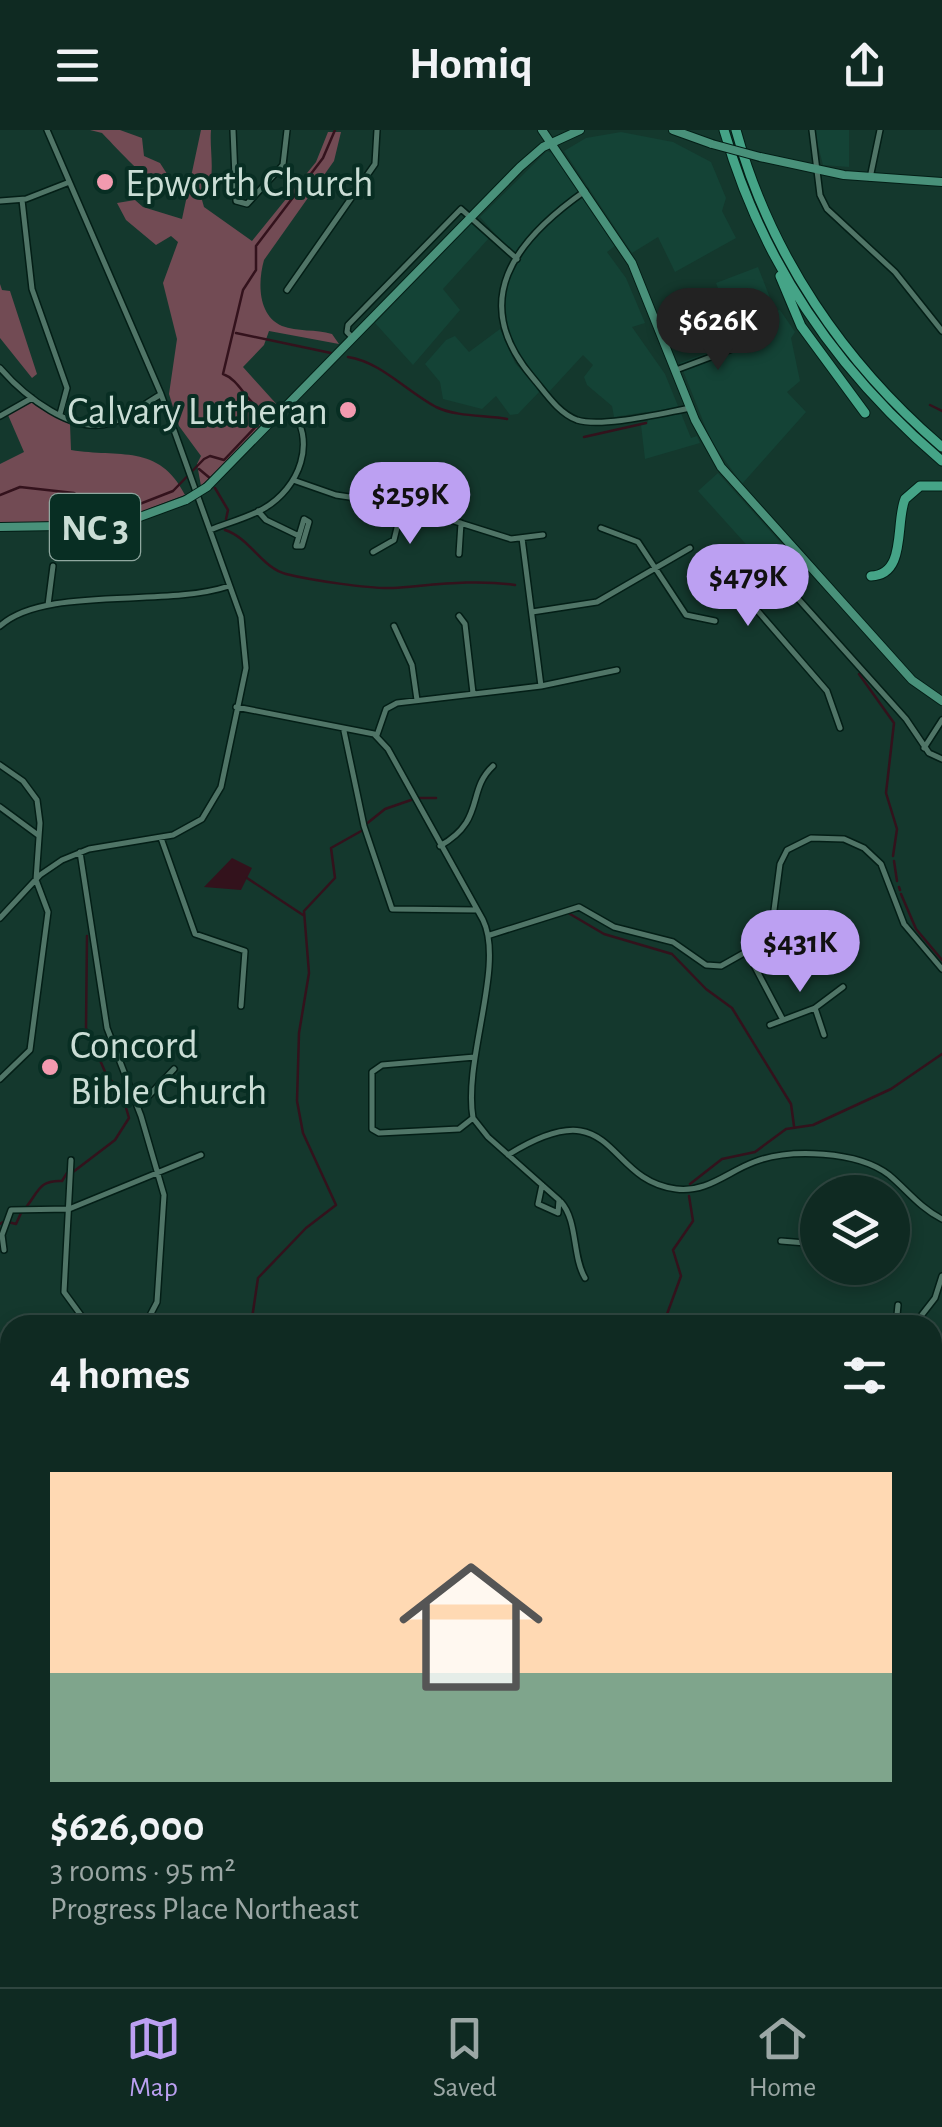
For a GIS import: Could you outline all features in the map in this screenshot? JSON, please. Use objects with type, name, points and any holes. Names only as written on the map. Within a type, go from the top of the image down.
[{"type":"highway","points":[[724,130],[750,207],[801,326],[865,413]]},
{"type":"highway","points":[[736,130],[774,234],[819,311],[884,393],[942,447]]},
{"type":"highway","points":[[774,259],[850,371],[942,462]]},
{"type":"highway","points":[[871,576],[883,574],[893,564],[905,499],[920,486],[942,486]]},
{"type":"main road","points":[[542,130],[632,263],[691,408],[724,471],[912,680],[942,701]]},
{"type":"main road","name":"NC 3","points":[[0,527],[118,525],[186,500],[207,486],[520,166],[553,141],[580,130]]},
{"type":"main road","points":[[672,130],[760,157],[816,168],[870,178],[942,182]]},
{"type":"street","points":[[0,918],[36,880],[80,852],[162,838],[194,825],[217,797],[246,656],[244,628],[162,394],[47,130]]},
{"type":"street","points":[[233,130],[236,201],[247,204],[283,166],[287,130]]},
{"type":"street","points":[[287,290],[374,164],[377,130]]},
{"type":"street","points":[[812,130],[816,168],[827,208],[895,272],[942,331]]},
{"type":"street","points":[[870,178],[880,130]]},
{"type":"street","points":[[0,200],[22,200],[68,182]]},
{"type":"street","points":[[586,191],[555,213],[517,259],[500,289],[505,336],[515,358],[565,413],[587,422],[691,408]]},
{"type":"street","points":[[22,200],[32,290],[66,388],[60,414]]},
{"type":"street","points":[[473,216],[517,259]]},
{"type":"street","points":[[676,370],[748,343]]},
{"type":"street","points":[[0,368],[33,397],[79,424],[101,426],[120,420],[162,394]]},
{"type":"street","points":[[0,416],[33,397]]},
{"type":"street","points":[[210,530],[258,511],[293,480],[302,459],[304,434],[289,406]]},
{"type":"street","points":[[373,552],[394,540],[409,479]]},
{"type":"street","points":[[293,480],[336,495],[402,505],[512,539],[543,536]]},
{"type":"street","points":[[258,511],[266,520],[298,536]]},
{"type":"street","points":[[307,520],[302,546],[296,546],[298,536],[307,520]]},
{"type":"street","points":[[459,554],[461,523]]},
{"type":"street","points":[[601,528],[638,542],[684,613],[700,621],[715,621]]},
{"type":"street","points":[[522,538],[541,686]]},
{"type":"street","points":[[532,612],[597,602],[690,548]]},
{"type":"street","points":[[798,553],[748,596],[827,690],[840,728]]},
{"type":"street","points":[[48,605],[53,566]]},
{"type":"street","points":[[774,574],[895,707],[924,748],[942,759]]},
{"type":"street","points":[[0,626],[25,608],[181,598],[230,585]]},
{"type":"street","points":[[459,616],[465,624],[473,693]]},
{"type":"street","points":[[394,626],[412,665],[417,700]]},
{"type":"street","points":[[376,736],[386,709],[417,700],[541,686],[617,670]]},
{"type":"street","points":[[235,706],[376,736]]},
{"type":"street","points":[[924,748],[942,720]]},
{"type":"street","points":[[344,731],[364,826],[392,909],[478,910]]},
{"type":"street","points":[[376,736],[490,936],[491,957],[475,1057],[473,1118],[568,1209],[574,1249],[585,1278]]},
{"type":"street","points":[[0,764],[33,792],[38,805],[36,880],[48,912],[29,1053],[0,1079]]},
{"type":"street","points":[[440,846],[470,820],[481,781],[493,766]]},
{"type":"street","points":[[0,807],[40,836]]},
{"type":"street","points":[[162,838],[194,934],[245,952],[241,1006]]},
{"type":"street","points":[[490,936],[565,908],[580,907],[614,927],[673,942],[710,967],[722,966],[747,952],[772,929],[780,864],[787,850],[810,838],[844,839],[879,860],[904,924],[942,969]]},
{"type":"street","points":[[80,852],[108,1028],[138,1107],[164,1195],[156,1306],[151,1315]]},
{"type":"street","points":[[747,952],[783,1020]]},
{"type":"street","points":[[770,1025],[815,1008],[843,987]]},
{"type":"street","points":[[815,1008],[824,1035]]},
{"type":"street","points":[[473,1118],[459,1130],[379,1134],[372,1130],[369,1091],[372,1072],[382,1065],[475,1057]]},
{"type":"street","points":[[138,1107],[174,1069]]},
{"type":"street","points":[[508,1155],[545,1134],[578,1131],[610,1144],[648,1180],[677,1190],[709,1185],[752,1162],[791,1154],[863,1163],[883,1175]]},
{"type":"street","points":[[4,1250],[2,1235],[11,1210],[69,1210],[201,1155]]},
{"type":"street","points":[[71,1160],[64,1292],[81,1315]]},
{"type":"street","points":[[542,1184],[537,1193],[540,1207],[558,1213],[560,1200]]},
{"type":"street","points":[[910,1193],[942,1219]]},
{"type":"street","points":[[781,1241],[800,1243]]},
{"type":"street","points":[[922,1315],[935,1298],[942,1276]]},
{"type":"street","points":[[897,1315],[898,1305]]},
{"type":"shaded area","points":[[90,130],[120,130],[142,138],[144,156],[160,163],[169,177],[157,184],[102,133]]},
{"type":"shaded area","points":[[201,130],[211,130],[211,175],[202,200],[204,207],[252,241],[316,162],[328,132],[341,132],[334,161],[264,260],[260,287],[264,306],[274,321],[288,328],[332,334],[339,344],[269,331],[264,345],[243,367],[280,408],[201,486],[197,464],[201,456],[179,426],[169,394],[177,339],[163,283],[178,242],[171,236],[156,245],[126,220],[117,203],[135,200],[143,207],[182,219]]},
{"type":"shaded area","points":[[814,130],[849,130],[849,167],[823,165]]},
{"type":"shaded area","points":[[621,132],[673,142],[711,162],[726,198],[722,211],[736,238],[675,272],[658,237],[632,253],[564,151],[586,138]]},
{"type":"shaded area","points":[[547,151],[555,154],[616,245],[607,252],[626,278],[645,323],[632,327],[665,374],[691,438],[697,436],[700,443],[645,459],[641,425],[648,422],[646,412],[614,417],[612,406],[587,385],[584,377],[593,365],[583,355],[548,393],[519,360],[504,325],[502,290],[524,253],[511,252],[480,217]]},
{"type":"shaded area","points":[[472,223],[489,238],[443,289],[460,310],[413,365],[375,323]]},
{"type":"shaded area","points":[[758,267],[775,311],[780,310],[795,332],[791,338],[800,381],[787,392],[806,412],[742,484],[711,441],[680,363],[738,341],[716,283]]},
{"type":"shaded area","points":[[0,284],[2,290],[10,291],[37,374],[32,378],[0,338]]},
{"type":"shaded area","points":[[500,329],[515,363],[540,391],[518,414],[510,415],[496,396],[482,409],[443,399],[440,382],[425,364],[446,340],[455,336],[469,352]]},
{"type":"shaded area","points":[[34,401],[70,424],[71,450],[150,460],[175,478],[185,495],[119,520],[0,523],[0,464],[24,452],[8,415]]},
{"type":"shaded area","points":[[718,473],[789,552],[771,572],[698,491]]},
{"type":"shaded area","points":[[232,858],[252,868],[241,890],[204,887]]},
{"type":"waterway","points":[[0,495],[20,487],[74,493],[104,513],[114,514],[173,491],[210,456],[224,460],[263,419],[262,410],[223,374],[243,290],[256,270],[256,246],[323,158],[335,130]]},
{"type":"waterway","points":[[236,333],[331,353]]},
{"type":"waterway","points":[[348,357],[371,365],[436,407],[507,419]]},
{"type":"waterway","points":[[930,405],[942,411]]},
{"type":"waterway","points":[[584,437],[646,423]]},
{"type":"waterway","points":[[199,469],[211,479]]},
{"type":"waterway","points":[[215,488],[228,510],[226,519]]},
{"type":"waterway","points":[[225,530],[242,539],[278,571],[309,579],[382,588],[469,583],[515,585]]},
{"type":"waterway","points":[[859,674],[894,723],[886,793],[897,829],[893,856]]},
{"type":"waterway","points":[[419,798],[436,798]]},
{"type":"waterway","points":[[365,825],[385,809],[411,800]]},
{"type":"waterway","points":[[252,1315],[258,1278],[306,1228],[336,1205],[303,1133],[297,1101],[299,1033],[309,973],[304,911],[335,878],[331,848],[363,830]]},
{"type":"waterway","points":[[894,861],[897,881]]},
{"type":"waterway","points":[[247,878],[303,915]]},
{"type":"waterway","points":[[901,894],[916,929],[942,960]]},
{"type":"waterway","points":[[570,914],[604,934],[672,954],[706,989],[732,1008],[791,1104],[794,1126]]},
{"type":"waterway","points":[[87,936],[86,1028],[106,1074],[118,1089]]},
{"type":"waterway","points":[[690,1184],[722,1159],[755,1152],[786,1129],[813,1125],[891,1089],[942,1054]]},
{"type":"waterway","points":[[73,1172],[115,1140],[129,1118],[122,1094]]},
{"type":"waterway","points":[[27,1206],[44,1185],[62,1181],[67,1173]]},
{"type":"waterway","points":[[667,1315],[681,1276],[673,1250],[693,1221],[689,1196]]},
{"type":"waterway","points":[[8,1222],[16,1224],[21,1213]]},
{"type":"place","name":"Epworth Church","points":[[105,182]]},
{"type":"place","name":"Calvary Lutheran","points":[[348,410]]},
{"type":"place","name":"Concord Bible Church","points":[[50,1067]]}]
